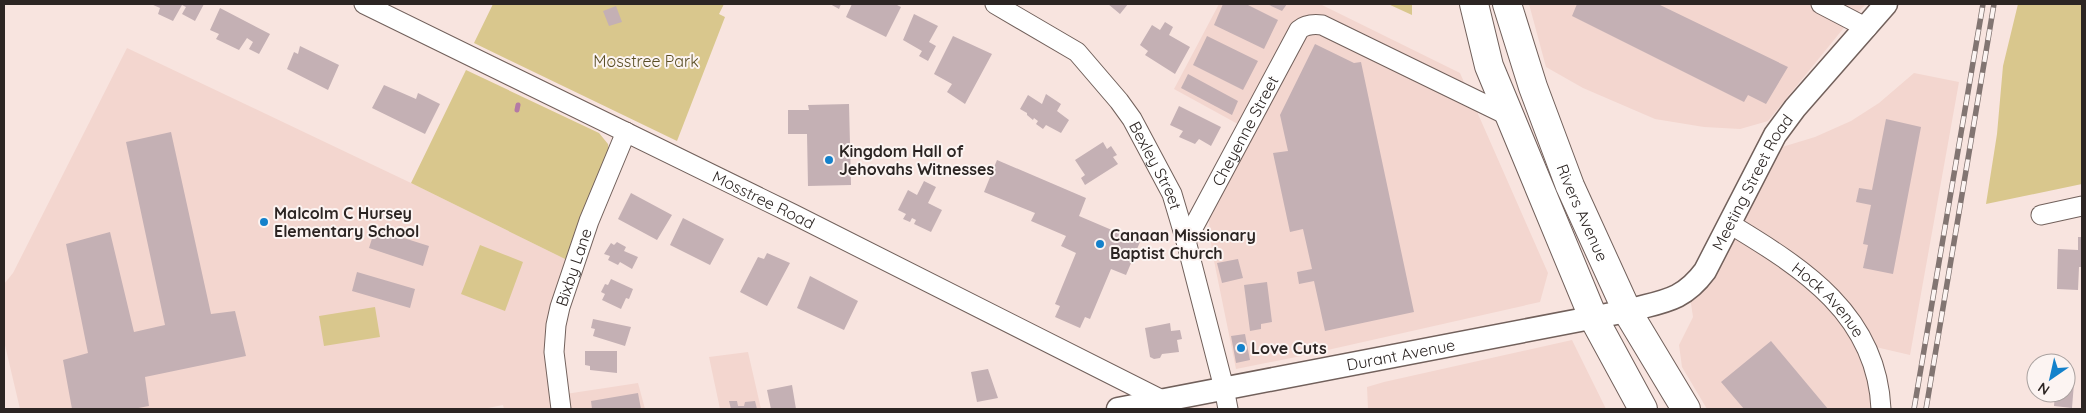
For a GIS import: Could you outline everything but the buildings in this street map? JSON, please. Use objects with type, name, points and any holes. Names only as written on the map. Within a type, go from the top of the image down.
[{"type":"main road","name":"Rivers Avenue","points":[[1474,4],[1490,66],[1593,317],[1637,404]]},
{"type":"main road","name":"Rivers Avenue","points":[[1507,4],[1533,87],[1562,166],[1627,311],[1686,409]]},
{"type":"street","name":"Mosstree Road","points":[[364,4],[777,206],[1162,400]]},
{"type":"street","name":"Bexley Street","points":[[995,4],[1077,52],[1119,101],[1152,155],[1172,194],[1226,398]]},
{"type":"street","points":[[1821,4],[1867,28]]},
{"type":"street","name":"Meeting Street Road","points":[[1593,317],[1627,311],[1677,297],[1689,290],[1705,271],[1775,135],[1795,108],[1867,28],[1886,4]]},
{"type":"street","name":"Cheyenne Street","points":[[1186,242],[1299,30],[1309,25],[1322,25],[1511,117]]},
{"type":"street","name":"Bixby Lane","points":[[561,409],[554,352],[560,307],[589,221],[626,132]]},
{"type":"street","points":[[2041,215],[2082,206]]},
{"type":"street","name":"Hock Avenue","points":[[1730,224],[1793,264],[1820,285],[1835,300],[1855,327],[1869,351],[1880,384],[1881,409]]},
{"type":"street","name":"Durant Avenue","points":[[1118,409],[1162,400],[1226,398],[1593,317]]},
{"type":"shaded area","points":[[1219,4],[1320,4],[1460,73],[1548,273],[1540,302],[1236,369],[1212,251],[1207,202],[1247,129],[1174,89]]},
{"type":"shaded area","points":[[1529,4],[1866,4],[1851,19],[1768,121],[1740,129],[1704,127],[1655,119],[1583,88],[1546,67]]},
{"type":"shaded area","name":"Malcolm C Hursey Elementary School","points":[[127,48],[411,183],[567,260],[560,307],[559,395],[638,383],[645,409],[504,409],[503,405],[483,409],[20,409],[4,341],[4,284],[13,273]]},
{"type":"shaded area","points":[[1914,73],[1959,82],[1910,355],[1867,345],[1881,409],[1707,409],[1682,367],[1679,345],[1693,317],[1689,290],[1766,152],[1815,137],[1851,121],[1879,103]]},
{"type":"shaded area","points":[[1572,340],[1606,409],[1368,409],[1367,387]]},
{"type":"shaded area","points":[[748,352],[761,409],[720,409],[709,357]]},
{"type":"green space","name":"Mosstree Park","points":[[493,4],[724,4],[719,14],[725,17],[677,141],[474,43]]},
{"type":"green space","points":[[1388,4],[1412,4],[1412,15]]},
{"type":"green space","points":[[2018,4],[2082,4],[2082,184],[1986,204],[1997,134],[2003,66]]},
{"type":"green space","points":[[466,70],[599,133],[608,144],[610,156],[567,260],[411,183]]},
{"type":"green space","points":[[480,245],[523,262],[505,311],[461,294]]},
{"type":"green space","points":[[375,307],[380,337],[324,346],[319,316]]},
{"type":"waterway","points":[[517,110],[518,105]]},
{"type":"railway","points":[[1914,409],[1983,4]]},
{"type":"railway","points":[[1926,409],[1994,4]]},
{"type":"place","name":"Kingdom Hall of Jehovahs Witnesses","points":[[829,160]]},
{"type":"place","name":"Malcolm C Hursey Elementary School","points":[[264,222]]},
{"type":"place","name":"Canaan Missionary Baptist Church","points":[[1100,244]]},
{"type":"place","name":"Love Cuts","points":[[1241,348]]}]
